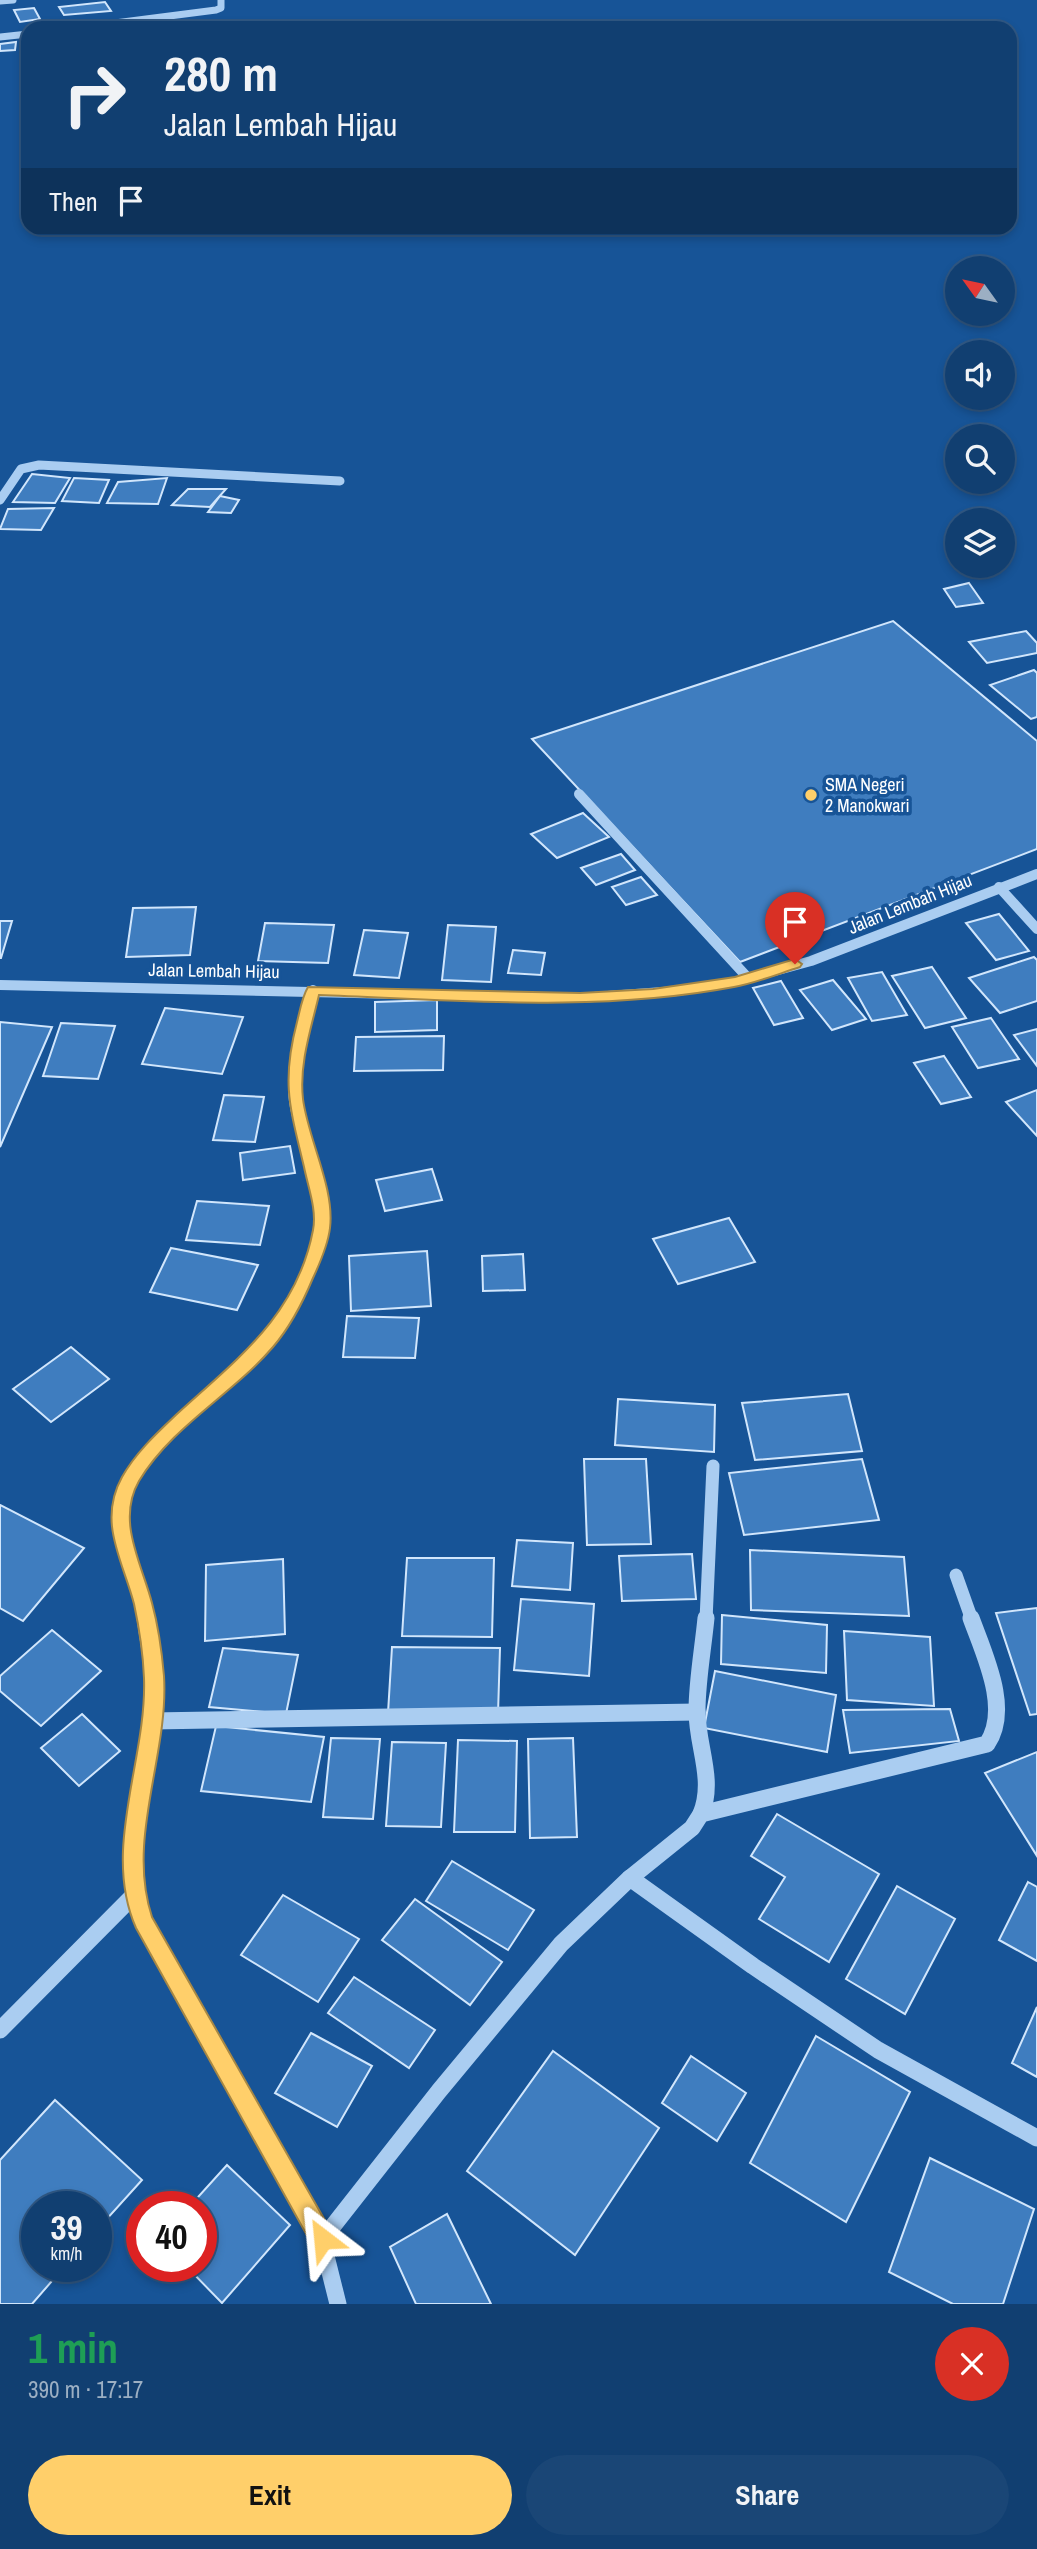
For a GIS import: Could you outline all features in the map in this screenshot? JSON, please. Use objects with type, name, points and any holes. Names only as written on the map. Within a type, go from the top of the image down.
[{"type":"street","points":[[0,1],[13,0]]},
{"type":"street","points":[[130,21],[221,9],[221,0]]},
{"type":"street","points":[[0,37],[21,35]]},
{"type":"street","points":[[0,500],[21,469],[39,465],[340,481]]},
{"type":"street","points":[[579,794],[742,980]]},
{"type":"street","name":"Jalan Lembah Hijau","points":[[0,985],[580,998],[653,994],[742,980],[842,950],[1037,874]]},
{"type":"street","points":[[999,887],[1037,929]]},
{"type":"street","points":[[313,990],[296,1056],[295,1098],[317,1189],[322,1228],[311,1264],[294,1304],[267,1342],[148,1455],[129,1481],[121,1511],[123,1544],[143,1604],[154,1676],[152,1721],[133,1851],[134,1895],[143,1921],[323,2239],[338,2304]]},
{"type":"street","points":[[323,2239],[439,2091],[561,1944],[630,1878],[692,1828],[701,1814],[707,1799],[707,1777],[697,1712],[709,1592],[713,1466]]},
{"type":"street","points":[[701,1814],[987,1744],[995,1733],[998,1717],[995,1695],[956,1575]]},
{"type":"street","points":[[152,1721],[697,1712]]},
{"type":"street","points":[[630,1878],[753,1966],[878,2050],[1037,2138]]},
{"type":"street","points":[[0,2030],[134,1895]]},
{"type":"building","points":[[105,2],[111,11],[64,15],[59,7]]},
{"type":"building","points":[[34,8],[40,19],[20,22],[14,10]]},
{"type":"building","points":[[16,42],[15,50],[0,51],[0,44]]},
{"type":"building","points":[[32,474],[70,478],[55,503],[13,502]]},
{"type":"building","points":[[74,478],[109,480],[99,503],[62,501]]},
{"type":"building","points":[[167,478],[158,504],[107,503],[118,482]]},
{"type":"building","points":[[188,489],[226,489],[210,507],[172,505]]},
{"type":"building","points":[[220,496],[239,500],[231,513],[208,512]]},
{"type":"building","points":[[54,508],[41,530],[0,529],[8,509]]},
{"type":"building","points":[[969,583],[983,603],[956,607],[944,589]]},
{"type":"building","name":"SMA Negeri 2 Manokwari","points":[[893,621],[1037,741],[1037,849],[740,962],[532,739]]},
{"type":"building","points":[[1026,631],[1037,643],[1037,653],[987,663],[969,642]]},
{"type":"building","points":[[1034,670],[1037,673],[1037,717],[1031,719],[990,685]]},
{"type":"building","points":[[583,813],[609,837],[557,858],[531,834]]},
{"type":"building","points":[[621,854],[635,870],[596,885],[581,868]]},
{"type":"building","points":[[641,877],[657,895],[626,905],[612,887]]},
{"type":"building","points":[[196,907],[190,955],[126,957],[133,908]]},
{"type":"building","points":[[999,914],[1029,951],[996,960],[966,923]]},
{"type":"building","points":[[0,921],[12,921],[1,958],[0,958]]},
{"type":"building","points":[[265,923],[334,925],[328,963],[258,961]]},
{"type":"building","points":[[448,925],[496,927],[491,982],[442,980]]},
{"type":"building","points":[[364,930],[408,933],[399,978],[354,975]]},
{"type":"building","points":[[513,950],[545,953],[541,975],[508,973]]},
{"type":"building","points":[[1034,957],[1037,960],[1037,1001],[1000,1013],[969,978]]},
{"type":"building","points":[[932,967],[966,1018],[925,1028],[892,976]]},
{"type":"building","points":[[882,972],[907,1015],[872,1021],[848,978]]},
{"type":"building","points":[[833,980],[866,1019],[832,1030],[800,990]]},
{"type":"building","points":[[781,981],[803,1018],[774,1025],[753,988]]},
{"type":"building","points":[[437,1000],[437,1030],[375,1032],[375,1002]]},
{"type":"building","points":[[165,1008],[243,1017],[222,1074],[142,1064]]},
{"type":"building","points":[[991,1018],[1019,1059],[978,1068],[952,1027]]},
{"type":"building","points":[[0,1022],[52,1027],[0,1147]]},
{"type":"building","points":[[61,1023],[115,1026],[98,1079],[43,1076]]},
{"type":"building","points":[[1037,1029],[1037,1066],[1014,1035]]},
{"type":"building","points":[[444,1036],[443,1070],[354,1071],[356,1037]]},
{"type":"building","points":[[944,1056],[971,1097],[941,1104],[914,1063]]},
{"type":"building","points":[[1037,1090],[1037,1136],[1006,1102]]},
{"type":"building","points":[[224,1095],[264,1097],[255,1142],[213,1140]]},
{"type":"building","points":[[290,1146],[295,1173],[243,1180],[240,1153]]},
{"type":"building","points":[[432,1169],[442,1200],[385,1211],[376,1180]]},
{"type":"building","points":[[197,1201],[269,1206],[260,1245],[186,1240]]},
{"type":"building","points":[[729,1218],[755,1262],[678,1284],[653,1239]]},
{"type":"building","points":[[171,1248],[258,1265],[237,1310],[150,1292]]},
{"type":"building","points":[[427,1251],[431,1306],[351,1311],[349,1256]]},
{"type":"building","points":[[523,1254],[525,1290],[483,1291],[482,1256]]},
{"type":"building","points":[[347,1316],[419,1318],[415,1358],[343,1357]]},
{"type":"building","points":[[71,1347],[109,1379],[51,1422],[13,1389]]},
{"type":"building","points":[[848,1394],[862,1451],[755,1460],[742,1403]]},
{"type":"building","points":[[618,1399],[715,1405],[714,1452],[615,1445]]},
{"type":"building","points":[[584,1459],[646,1459],[651,1544],[587,1545]]},
{"type":"building","points":[[862,1459],[879,1520],[744,1535],[729,1473]]},
{"type":"building","points":[[0,1505],[84,1548],[23,1621],[0,1608]]},
{"type":"building","points":[[517,1540],[573,1543],[570,1590],[512,1586]]},
{"type":"building","points":[[750,1550],[904,1557],[909,1616],[751,1610]]},
{"type":"building","points":[[692,1554],[696,1599],[622,1601],[619,1556]]},
{"type":"building","points":[[407,1558],[494,1558],[492,1637],[402,1636]]},
{"type":"building","points":[[283,1559],[285,1634],[205,1641],[206,1565]]},
{"type":"building","points":[[521,1599],[594,1604],[589,1676],[514,1670]]},
{"type":"building","points":[[1037,1608],[1037,1714],[1030,1715],[996,1613]]},
{"type":"building","points":[[722,1615],[827,1625],[826,1673],[721,1664]]},
{"type":"building","points":[[52,1630],[101,1671],[41,1726],[0,1691],[0,1676]]},
{"type":"building","points":[[844,1631],[930,1637],[934,1706],[847,1700]]},
{"type":"building","points":[[392,1647],[500,1648],[498,1714],[388,1713]]},
{"type":"building","points":[[223,1648],[298,1655],[286,1714],[209,1707]]},
{"type":"building","points":[[715,1671],[836,1695],[827,1752],[704,1728]]},
{"type":"building","points":[[950,1709],[959,1741],[850,1753],[843,1710]]},
{"type":"building","points":[[82,1714],[120,1751],[79,1786],[41,1748]]},
{"type":"building","points":[[216,1726],[324,1737],[311,1802],[201,1791]]},
{"type":"building","points":[[331,1738],[380,1739],[373,1819],[323,1817]]},
{"type":"building","points":[[573,1738],[577,1837],[530,1838],[528,1739]]},
{"type":"building","points":[[458,1740],[517,1741],[515,1832],[454,1832]]},
{"type":"building","points":[[392,1742],[446,1743],[441,1827],[386,1826]]},
{"type":"building","points":[[1037,1752],[1037,1856],[985,1773]]},
{"type":"building","points":[[777,1814],[879,1874],[829,1962],[759,1919],[785,1877],[751,1856]]},
{"type":"building","points":[[452,1861],[534,1910],[508,1950],[426,1901]]},
{"type":"building","points":[[1028,1882],[1037,1887],[1037,1961],[999,1940]]},
{"type":"building","points":[[897,1886],[955,1919],[905,2014],[846,1979]]},
{"type":"building","points":[[283,1895],[359,1939],[318,2002],[241,1955]]},
{"type":"building","points":[[415,1899],[502,1962],[470,2005],[382,1940]]},
{"type":"building","points":[[354,1977],[435,2030],[409,2068],[328,2013]]},
{"type":"building","points":[[1037,2007],[1037,2077],[1012,2063]]},
{"type":"building","points":[[311,2033],[372,2066],[337,2127],[275,2093]]},
{"type":"building","points":[[816,2036],[910,2092],[846,2222],[750,2163]]},
{"type":"building","points":[[553,2051],[659,2128],[575,2255],[467,2171]]},
{"type":"building","points":[[691,2056],[746,2093],[717,2141],[662,2103]]},
{"type":"building","points":[[55,2100],[142,2180],[132,2191],[126,2191],[126,2198],[112,2213],[112,2191],[21,2191],[21,2282],[51,2282],[32,2304],[0,2304],[0,2160]]},
{"type":"building","points":[[930,2158],[1034,2209],[1003,2304],[953,2304],[889,2272]]},
{"type":"building","points":[[227,2165],[290,2225],[222,2303],[202,2282],[217,2282],[217,2191],[203,2191]]},
{"type":"building","points":[[447,2214],[491,2304],[416,2304],[390,2247]]},
{"type":"place","name":"SMA Negeri 2 Manokwari","points":[[811,795]]},
{"type":"route","points":[[323,2239],[143,1921],[134,1895],[133,1851],[152,1721],[154,1676],[143,1604],[123,1544],[121,1511],[129,1481],[148,1455],[176,1426],[267,1342],[294,1304],[311,1264],[322,1228],[320,1202],[295,1098],[296,1056],[313,990],[580,998],[653,994],[736,982],[795,964]]}]
